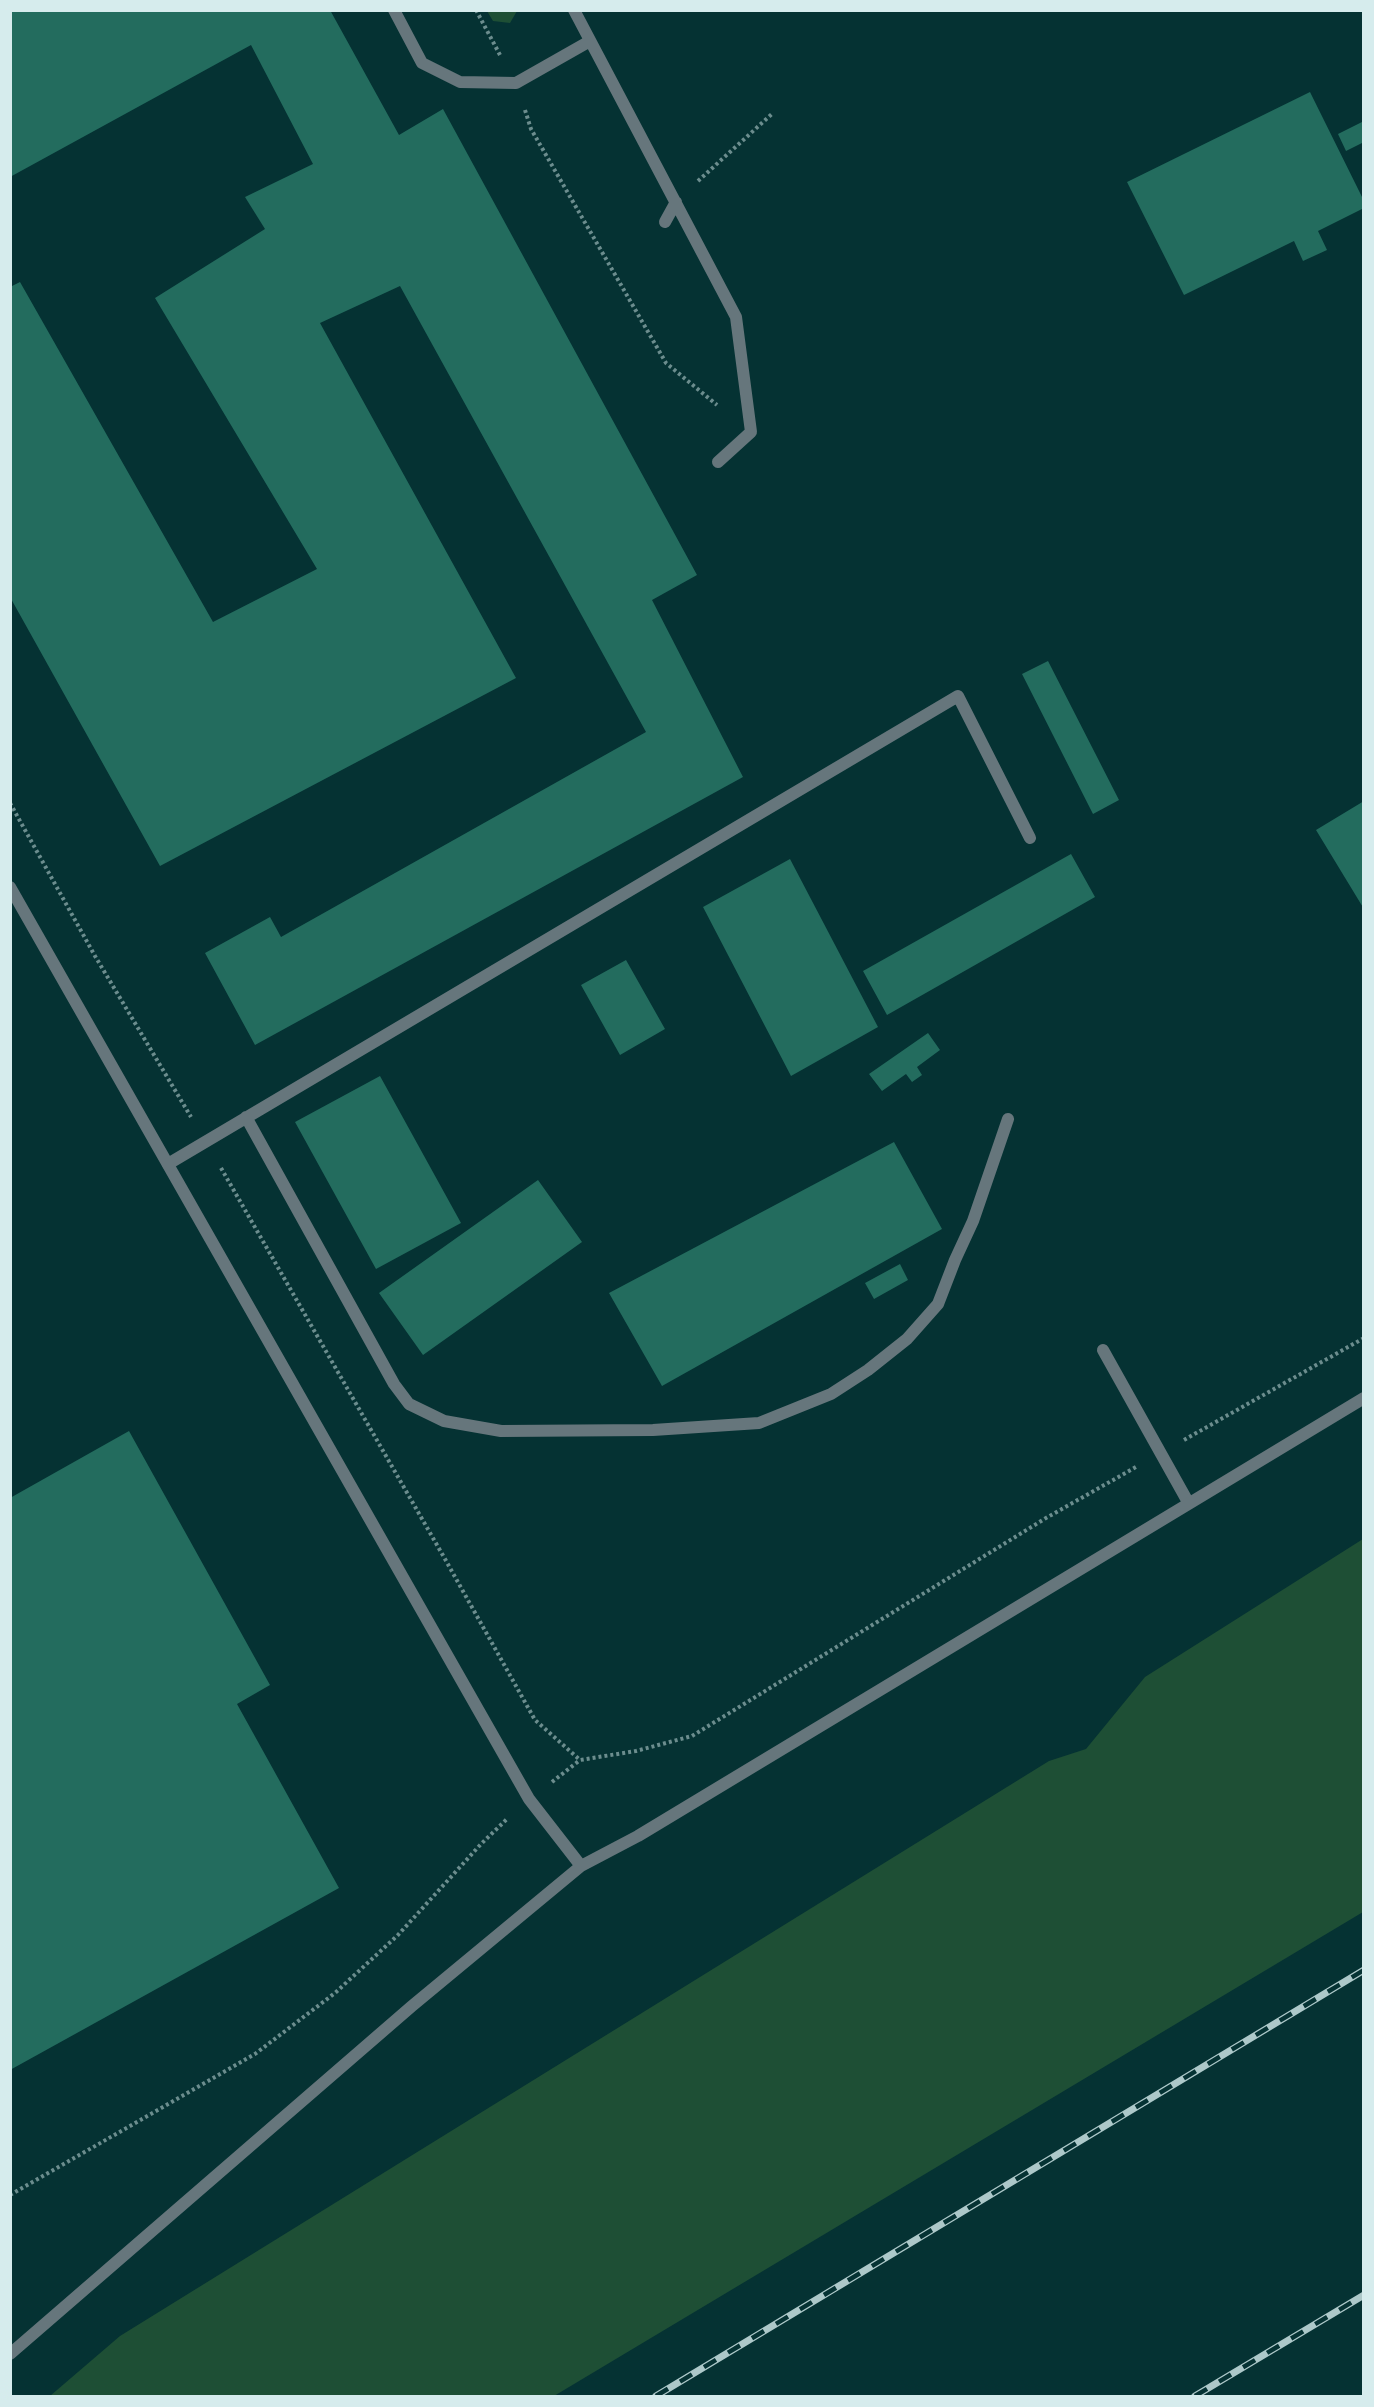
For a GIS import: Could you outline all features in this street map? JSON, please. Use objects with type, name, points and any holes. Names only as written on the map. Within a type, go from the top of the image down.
[{"type":"street","points":[[394,10],[422,63],[460,82],[516,83],[590,40]]},
{"type":"street","points":[[574,10],[736,317],[751,432],[718,462]]},
{"type":"street","points":[[665,222],[676,202]]},
{"type":"street","points":[[168,1164],[958,696],[1030,837]]},
{"type":"street","points":[[10,887],[529,1799],[581,1866]]},
{"type":"street","points":[[246,1117],[394,1384],[409,1404],[444,1421],[501,1431],[653,1430],[759,1423],[831,1394],[868,1370],[908,1339],[939,1304],[955,1260],[973,1221],[1008,1119]]},
{"type":"street","points":[[1103,1350],[1188,1502]]},
{"type":"street","points":[[10,2354],[412,2006],[581,1866],[638,1836],[1188,1502],[1364,1398]]},
{"type":"path","points":[[476,10],[516,83],[531,129],[666,363],[751,432]]},
{"type":"path","points":[[676,202],[773,112]]},
{"type":"path","points":[[10,2195],[255,2054],[335,1993],[398,1935],[481,1844],[529,1799],[580,1760]]},
{"type":"green space","points":[[487,11],[517,11],[510,23],[493,21]]},
{"type":"green space","points":[[1363,1539],[1363,1912],[554,2396],[50,2396],[120,2336],[1049,1761],[1086,1749],[1145,1677]]},
{"type":"building","points":[[10,10],[330,10],[399,135],[443,109],[697,575],[652,600],[743,777],[255,1045],[205,953],[270,917],[281,937],[646,732],[400,286],[320,323],[516,678],[160,866],[10,597],[10,287],[20,282],[213,622],[317,569],[155,298],[265,229],[245,197],[313,164],[251,45],[10,177]]},
{"type":"building","points":[[1310,92],[1364,201],[1364,208],[1318,231],[1327,250],[1303,261],[1294,241],[1184,295],[1127,182]]},
{"type":"building","points":[[1364,121],[1364,142],[1346,151],[1338,134]]},
{"type":"building","points":[[1048,661],[1119,800],[1093,814],[1022,674]]},
{"type":"building","points":[[1364,801],[1364,909],[1316,830]]},
{"type":"building","points":[[1071,854],[1095,897],[887,1015],[863,971]]},
{"type":"building","points":[[790,859],[878,1027],[791,1076],[703,907]]},
{"type":"building","points":[[626,960],[665,1029],[620,1055],[581,985]]},
{"type":"building","points":[[928,1033],[940,1050],[917,1067],[922,1075],[912,1082],[906,1074],[882,1091],[869,1074]]},
{"type":"building","points":[[380,1076],[461,1223],[376,1269],[295,1122]]},
{"type":"building","points":[[894,1142],[942,1229],[662,1386],[609,1293]]},
{"type":"building","points":[[538,1180],[582,1242],[423,1355],[379,1293]]},
{"type":"building","points":[[900,1264],[908,1280],[874,1299],[865,1283]]},
{"type":"building","points":[[129,1431],[270,1685],[237,1704],[339,1888],[10,2070],[10,1498]]},
{"type":"railway","points":[[656,2396],[1364,1970]]},
{"type":"railway","points":[[1195,2396],[1364,2295]]}]
